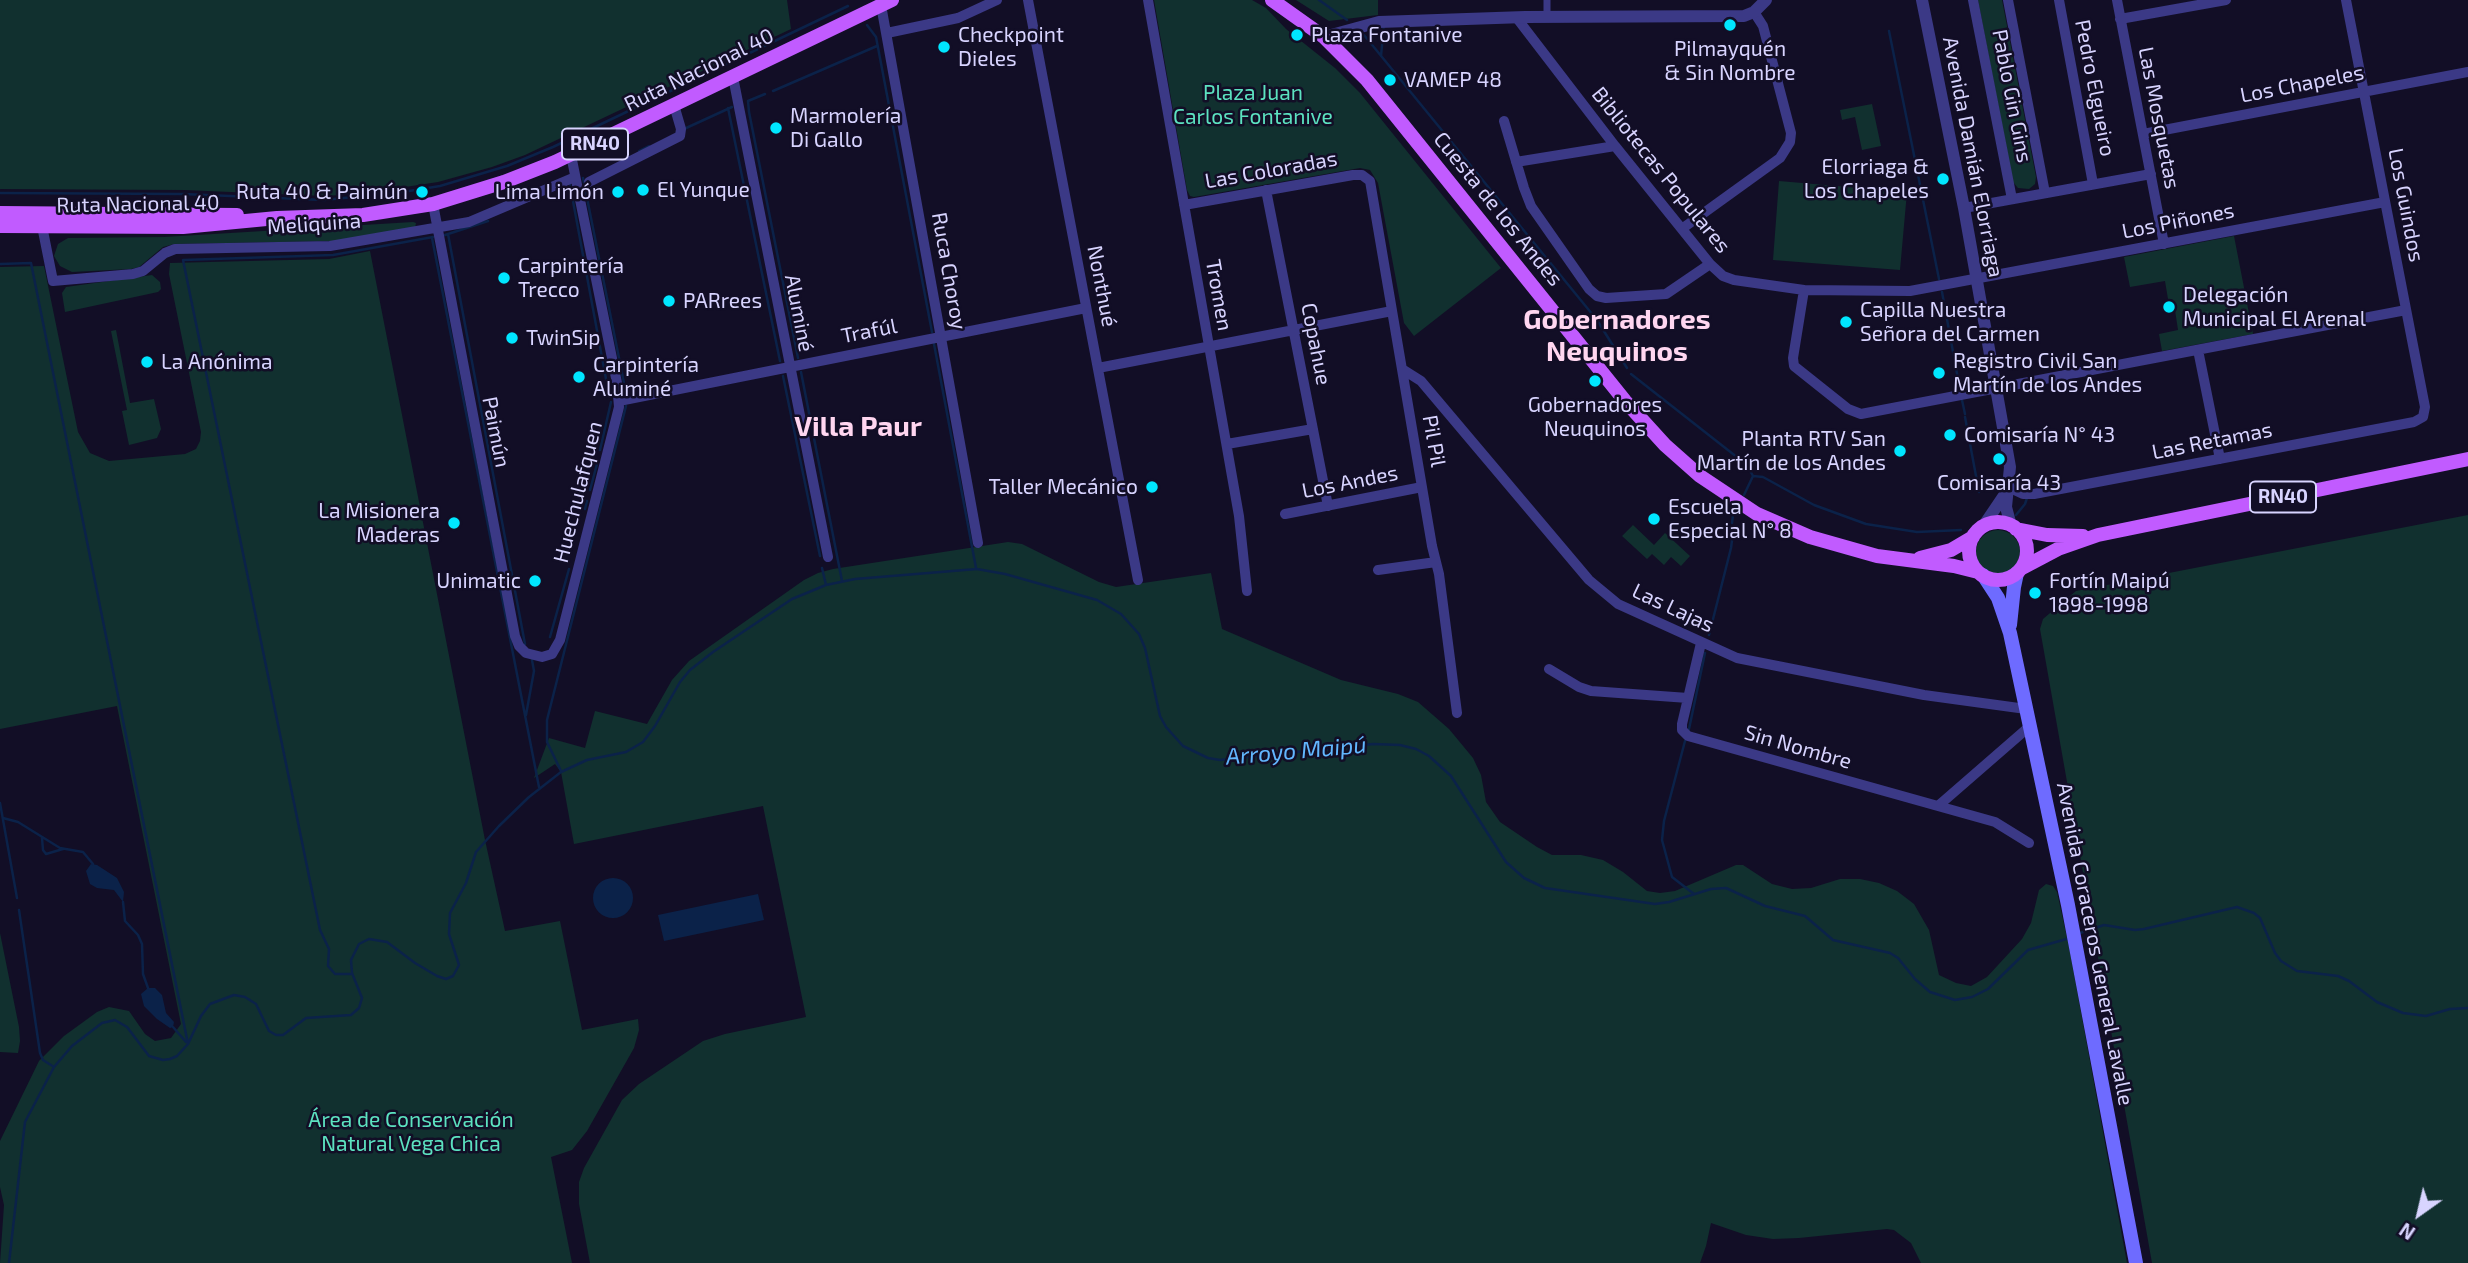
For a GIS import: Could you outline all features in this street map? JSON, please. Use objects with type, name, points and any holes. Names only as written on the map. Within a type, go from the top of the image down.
[{"type":"main road","name":"Cuesta de los Andes","points":[[1272,0],[1324,37],[1375,88],[1604,375],[1674,453],[1727,496],[1777,524],[1840,547],[1904,560],[1954,566],[1980,573]]},
{"type":"main road","name":"Ruta Nacional 40","points":[[0,226],[42,220],[219,214],[276,218],[363,215],[433,204],[513,179],[571,155],[887,2]]},
{"type":"main road","name":"Ruta Nacional 40","points":[[0,213],[42,220]]},
{"type":"main road","name":"RN40","points":[[1980,573],[2000,580],[2058,550],[2098,535],[2468,459]]},
{"type":"main road","name":"RN40","points":[[1977,532],[1993,523],[2047,535],[2098,535]]},
{"type":"main road","points":[[2014,527],[2024,539],[2027,551],[2020,571]]},
{"type":"main road","name":"Cuesta de los Andes","points":[[1904,560],[1951,550],[1977,532]]},
{"type":"main road","points":[[1977,532],[1970,555],[1980,573]]},
{"type":"main road","name":"Avenida Coraceros General Lavalle","points":[[2010,633],[2014,587],[2020,571]]},
{"type":"main road","name":"Avenida Coraceros General Lavalle","points":[[1980,573],[1998,598],[2010,633],[2072,924],[2136,1263]]},
{"type":"street","points":[[887,33],[958,18],[997,0]]},
{"type":"street","name":"Nonthué","points":[[1028,0],[1138,580]]},
{"type":"street","points":[[1547,0],[1547,17]]},
{"type":"street","points":[[1324,37],[1374,23],[1516,17],[1744,16],[1754,12],[1766,0]]},
{"type":"street","name":"Avenida Damián Elorriaga","points":[[1922,0],[1978,279],[2010,467],[2006,507],[2014,527]]},
{"type":"street","name":"Pablo Gin Gins","points":[[1973,0],[2012,199]]},
{"type":"street","name":"Pablo Gin Gins","points":[[2008,0],[2045,193]]},
{"type":"street","name":"Pedro Elgueiro","points":[[2059,0],[2094,184]]},
{"type":"street","name":"Las Mosquetas","points":[[2117,0],[2164,244]]},
{"type":"street","points":[[2120,19],[2226,0]]},
{"type":"street","name":"Los Guindos","points":[[2350,1],[2364,92],[2425,407],[2423,417]]},
{"type":"street","name":"Ruca Choroy","points":[[887,2],[887,33],[978,544]]},
{"type":"street","name":"Tromen","points":[[1147,2],[1241,526],[1247,591]]},
{"type":"street","points":[[1683,228],[1780,158],[1790,142],[1791,133],[1763,26],[1754,12]]},
{"type":"street","name":"Bibliotecas Populares","points":[[1516,17],[1710,264],[1728,279],[1804,290],[1910,291],[1978,279]]},
{"type":"street","name":"Los Chapeles","points":[[2143,134],[2468,72]]},
{"type":"street","name":"Aluminé","points":[[733,77],[828,557]]},
{"type":"street","points":[[589,182],[680,136],[681,129],[674,105]]},
{"type":"street","points":[[1504,121],[1527,197],[1536,215],[1589,289],[1597,296],[1606,298],[1667,294],[1710,264]]},
{"type":"street","points":[[1516,162],[1615,146]]},
{"type":"street","name":"Huechulafquen","points":[[536,657],[552,654],[560,640],[619,401],[571,155]]},
{"type":"street","name":"Las Coloradas","points":[[1184,205],[1356,174],[1365,176]]},
{"type":"street","points":[[1964,208],[2151,174]]},
{"type":"street","name":"Pil Pil","points":[[1365,176],[1371,184],[1422,487],[1440,574],[1457,713]]},
{"type":"street","name":"Meliquina","points":[[42,220],[53,281],[138,273],[165,253],[180,248],[330,246],[437,228],[477,219],[575,177]]},
{"type":"street","name":"Copahue","points":[[1266,190],[1328,506]]},
{"type":"street","name":"Los Piñones","points":[[1978,279],[2385,202]]},
{"type":"street","name":"Paimún","points":[[433,204],[515,636],[522,650],[536,657]]},
{"type":"street","points":[[1804,290],[1794,366],[1852,411],[1867,414],[2406,310]]},
{"type":"street","name":"Trafúl","points":[[619,401],[1086,307]]},
{"type":"street","points":[[1098,368],[1392,311]]},
{"type":"street","points":[[2199,350],[2220,459]]},
{"type":"street","name":"Las Lajas","points":[[1402,369],[1417,377],[1600,591],[1618,604],[1744,660],[1924,695],[2026,709]]},
{"type":"street","name":"Las Retamas","points":[[2008,487],[2030,495],[2414,422],[2423,417]]},
{"type":"street","points":[[1227,444],[1313,429]]},
{"type":"street","name":"Los Andes","points":[[1285,514],[1422,487]]},
{"type":"street","points":[[1977,532],[2008,487]]},
{"type":"street","points":[[1378,570],[1436,562]]},
{"type":"street","name":"Sin Nombre","points":[[1701,643],[1682,727],[1688,736],[2000,824],[2029,843]]},
{"type":"street","points":[[1549,668],[1579,687],[1591,691],[1688,698]]},
{"type":"street","points":[[1938,806],[2030,726]]},
{"type":"green space","points":[[0,0],[787,0],[791,29],[525,155],[438,182],[359,194],[324,196],[184,190],[0,189]]},
{"type":"green space","name":"Plaza Juan Carlos Fontanive","points":[[1154,0],[1252,0],[1266,8],[1286,29],[1335,68],[1360,93],[1501,268],[1414,336],[1404,323],[1378,183],[1370,170],[1360,168],[1190,196]]},
{"type":"green space","points":[[1296,0],[1378,0],[1378,15],[1329,21]]},
{"type":"green space","points":[[1978,0],[2002,0],[2036,177],[2035,184],[2029,189],[2018,188],[2013,182]]},
{"type":"green space","points":[[1872,104],[1881,146],[1862,150],[1855,117],[1842,120],[1840,110]]},
{"type":"green space","points":[[1779,181],[1907,192],[1900,270],[1773,260]]},
{"type":"green space","points":[[416,223],[415,228],[334,241],[174,244],[163,247],[139,267],[131,269],[72,272],[60,266],[54,256],[58,244],[68,238],[164,237]]},
{"type":"green space","points":[[2234,236],[2253,334],[2162,351],[2159,334],[2178,330],[2175,310],[2172,299],[2168,299],[2165,281],[2130,287],[2124,257]]},
{"type":"green space","name":"Área de Conservación Natural Vega Chica","points":[[370,251],[505,931],[560,921],[582,1030],[638,1019],[639,1030],[634,1048],[587,1131],[572,1150],[551,1157],[572,1263],[0,1263],[4,1205],[0,1187],[0,1141],[39,1061],[64,1036],[97,1012],[109,1007],[129,1011],[145,1034],[155,1041],[171,1038],[181,1024],[117,706],[0,729],[0,267],[44,266],[78,432],[90,453],[109,461],[185,454],[196,449],[200,441],[201,432],[169,274],[170,263],[329,259]]},
{"type":"green space","points":[[152,275],[160,282],[161,289],[158,292],[65,312],[62,293],[66,287]]},
{"type":"green space","points":[[116,330],[130,403],[154,399],[161,429],[157,438],[129,445],[122,411],[127,410],[111,331]]},
{"type":"green space","points":[[2468,515],[2468,1263],[2152,1263],[2040,629],[2043,619],[2076,591]]},
{"type":"green space","points":[[1633,525],[1654,545],[1665,533],[1690,556],[1681,566],[1671,557],[1664,565],[1652,554],[1647,559],[1622,536]]},
{"type":"green space","points":[[1998,530],[2013,537],[2020,552],[2013,567],[1998,574],[1983,567],[1976,552],[1983,537]]},
{"type":"green space","points":[[1008,542],[1022,544],[1099,582],[1116,587],[1211,573],[1222,629],[1341,680],[1398,694],[1418,702],[1449,729],[1473,758],[1481,775],[1486,802],[1500,822],[1552,855],[1581,855],[1603,860],[1647,891],[1675,891],[1736,865],[1743,865],[1772,884],[1792,889],[1811,888],[1840,879],[1879,883],[1897,891],[1914,904],[1929,930],[1939,975],[1971,986],[1987,977],[2022,939],[2031,923],[2039,890],[2046,884],[2053,886],[2057,892],[2069,947],[2127,1263],[1921,1263],[1911,1243],[1894,1230],[1773,1239],[1746,1235],[1711,1223],[1700,1263],[590,1263],[579,1204],[579,1182],[622,1100],[639,1084],[703,1041],[806,1017],[763,806],[574,844],[561,772],[555,764],[534,778],[549,738],[585,748],[595,711],[647,724],[672,680],[689,661],[804,580],[818,573]]},
{"type":"green space","points":[[0,933],[19,1027],[18,1053],[0,1052]]},
{"type":"water","points":[[91,864],[117,878],[124,892],[123,902],[114,890],[97,888],[90,884],[86,871]]},
{"type":"water","points":[[613,878],[627,884],[633,898],[627,912],[613,918],[599,912],[593,898],[599,884]]},
{"type":"water","points":[[758,894],[764,920],[664,941],[658,915]]},
{"type":"water","points":[[148,988],[155,988],[162,995],[166,1013],[174,1022],[173,1027],[170,1028],[157,1019],[144,1006],[141,994]]},
{"type":"waterway","points":[[1319,0],[1347,20]]},
{"type":"waterway","points":[[691,81],[848,6]]},
{"type":"waterway","points":[[867,25],[876,37],[932,332]]},
{"type":"waterway","points":[[1381,56],[1384,25]]},
{"type":"waterway","points":[[1889,31],[1939,279]]},
{"type":"waterway","points":[[1364,35],[1597,320],[1627,368]]},
{"type":"waterway","points":[[773,91],[877,46]]},
{"type":"waterway","points":[[0,193],[183,194],[324,200],[403,192],[440,186],[507,166],[681,86]]},
{"type":"waterway","points":[[765,94],[748,101],[749,112],[798,358]]},
{"type":"waterway","points":[[684,129],[732,107]]},
{"type":"waterway","points":[[728,108],[780,361]]},
{"type":"waterway","points":[[639,151],[649,146]]},
{"type":"waterway","points":[[583,178],[626,393]]},
{"type":"waterway","points":[[570,185],[606,379]]},
{"type":"waterway","points":[[445,235],[488,221]]},
{"type":"waterway","points":[[448,234],[525,644]]},
{"type":"waterway","points":[[351,974],[335,974],[328,966],[329,949],[320,930],[183,260],[333,255],[433,237]]},
{"type":"waterway","points":[[432,238],[539,787]]},
{"type":"waterway","points":[[0,264],[31,263],[188,1044]]},
{"type":"waterway","points":[[1942,292],[1960,390]]},
{"type":"waterway","points":[[934,344],[976,568]]},
{"type":"waterway","points":[[801,372],[842,581]]},
{"type":"waterway","points":[[1631,374],[1747,465],[1753,476]]},
{"type":"waterway","points":[[783,376],[820,556]]},
{"type":"waterway","points":[[1962,400],[1965,414]]},
{"type":"waterway","points":[[600,450],[611,402]]},
{"type":"waterway","points":[[561,771],[547,742],[547,720],[626,406]]},
{"type":"waterway","points":[[1965,417],[1979,492]]},
{"type":"waterway","points":[[590,490],[597,464]]},
{"type":"waterway","points":[[1753,476],[1763,477],[1814,505],[1866,524],[1917,532],[1961,530]]},
{"type":"waterway","points":[[1744,495],[1753,476]]},
{"type":"waterway","points":[[2016,515],[2027,498]]},
{"type":"waterway","points":[[585,509],[587,501]]},
{"type":"waterway","points":[[1732,523],[1733,515]]},
{"type":"waterway","points":[[1709,635],[1733,533]]},
{"type":"waterway","points":[[822,568],[826,585]]},
{"type":"waterway","points":[[550,637],[569,569]]},
{"type":"waterway","name":"Arroyo Maipú","points":[[9,1263],[25,1122],[54,1067],[72,1046],[102,1023],[115,1020],[127,1027],[149,1056],[170,1059],[177,1056],[188,1044],[201,1016],[210,1004],[234,995],[245,997],[256,1004],[269,1031],[276,1035],[283,1035],[306,1018],[351,1015],[359,1008],[362,998],[352,973],[351,960],[359,944],[369,939],[387,942],[437,976],[446,979],[453,976],[459,965],[449,934],[450,913],[466,883],[476,852],[499,826],[529,797],[561,772],[587,760],[626,752],[643,742],[680,682],[690,670],[713,652],[792,599],[826,585],[855,579],[977,569],[1005,574],[1097,600],[1121,614],[1139,634],[1145,648],[1160,716],[1183,746],[1208,758],[1220,760],[1373,744],[1400,745],[1416,749],[1429,756],[1451,776],[1506,862],[1524,878],[1545,888],[1655,904],[1711,889],[1726,888],[1765,906],[1805,916],[1833,940],[1890,953],[1930,992],[1955,1000],[1972,997],[1988,989],[2028,950],[2070,938]]},
{"type":"waterway","points":[[1689,729],[1705,653]]},
{"type":"waterway","points":[[526,715],[534,671],[532,660]]},
{"type":"waterway","points":[[1685,741],[1664,821],[1662,840],[1672,877],[1694,894]]},
{"type":"waterway","points":[[0,803],[17,898]]},
{"type":"waterway","points":[[3,818],[18,822],[60,848],[83,852],[93,864]]},
{"type":"waterway","points":[[42,838],[46,854],[63,849]]},
{"type":"waterway","points":[[123,902],[125,921],[138,935],[142,944],[143,974],[148,988]]},
{"type":"waterway","name":"Arroyo Maipú","points":[[2080,933],[2104,925],[2144,929],[2237,907],[2260,918],[2275,953],[2281,961],[2297,971],[2338,976],[2377,1002],[2403,1013],[2426,1016],[2450,1009],[2468,1008]]},
{"type":"waterway","points":[[19,910],[40,1053],[43,1060],[54,1067]]},
{"type":"waterway","points":[[173,1027],[186,1042]]},
{"type":"place","name":"Pilmayquén & Sin Nombre","points":[[1730,25]]},
{"type":"place","name":"Plaza Fontanive","points":[[1297,35]]},
{"type":"place","name":"Checkpoint Dieles","points":[[944,47]]},
{"type":"place","name":"VAMEP 48","points":[[1390,80]]},
{"type":"place","name":"Marmolería Di Gallo","points":[[776,128]]},
{"type":"place","name":"Elorriaga & Los Chapeles","points":[[1943,179]]},
{"type":"place","name":"El Yunque","points":[[643,190]]},
{"type":"place","name":"Ruta 40 & Paimún","points":[[422,192]]},
{"type":"place","name":"Lima Limón","points":[[618,192]]},
{"type":"place","name":"Carpintería Trecco","points":[[504,278]]},
{"type":"place","name":"PARrees","points":[[669,301]]},
{"type":"place","name":"Delegación Municipal El Arenal","points":[[2169,307]]},
{"type":"place","name":"Capilla Nuestra Señora del Carmen","points":[[1846,322]]},
{"type":"place","name":"TwinSip","points":[[512,338]]},
{"type":"place","name":"La Anónima","points":[[147,362]]},
{"type":"place","name":"Registro Civil San Martín de los Andes","points":[[1939,373]]},
{"type":"place","name":"Carpintería Aluminé","points":[[579,377]]},
{"type":"place","name":"Gobernadores Neuquinos","points":[[1595,381]]},
{"type":"place","name":"Comisaría N° 43","points":[[1950,435]]},
{"type":"place","name":"Planta RTV San Martín de los Andes","points":[[1900,451]]},
{"type":"place","name":"Comisaría 43","points":[[1999,459]]},
{"type":"place","name":"Taller Mecánico","points":[[1152,487]]},
{"type":"place","name":"Escuela Especial N° 8","points":[[1654,519]]},
{"type":"place","name":"La Misionera Maderas","points":[[454,523]]},
{"type":"place","name":"Unimatic","points":[[535,581]]},
{"type":"place","name":"Fortín Maipú 1898-1998","points":[[2035,593]]},
{"type":"district","name":"Gobernadores Neuquinos","points":[[1617,336]]},
{"type":"district","name":"Villa Paur","points":[[858,427]]}]
